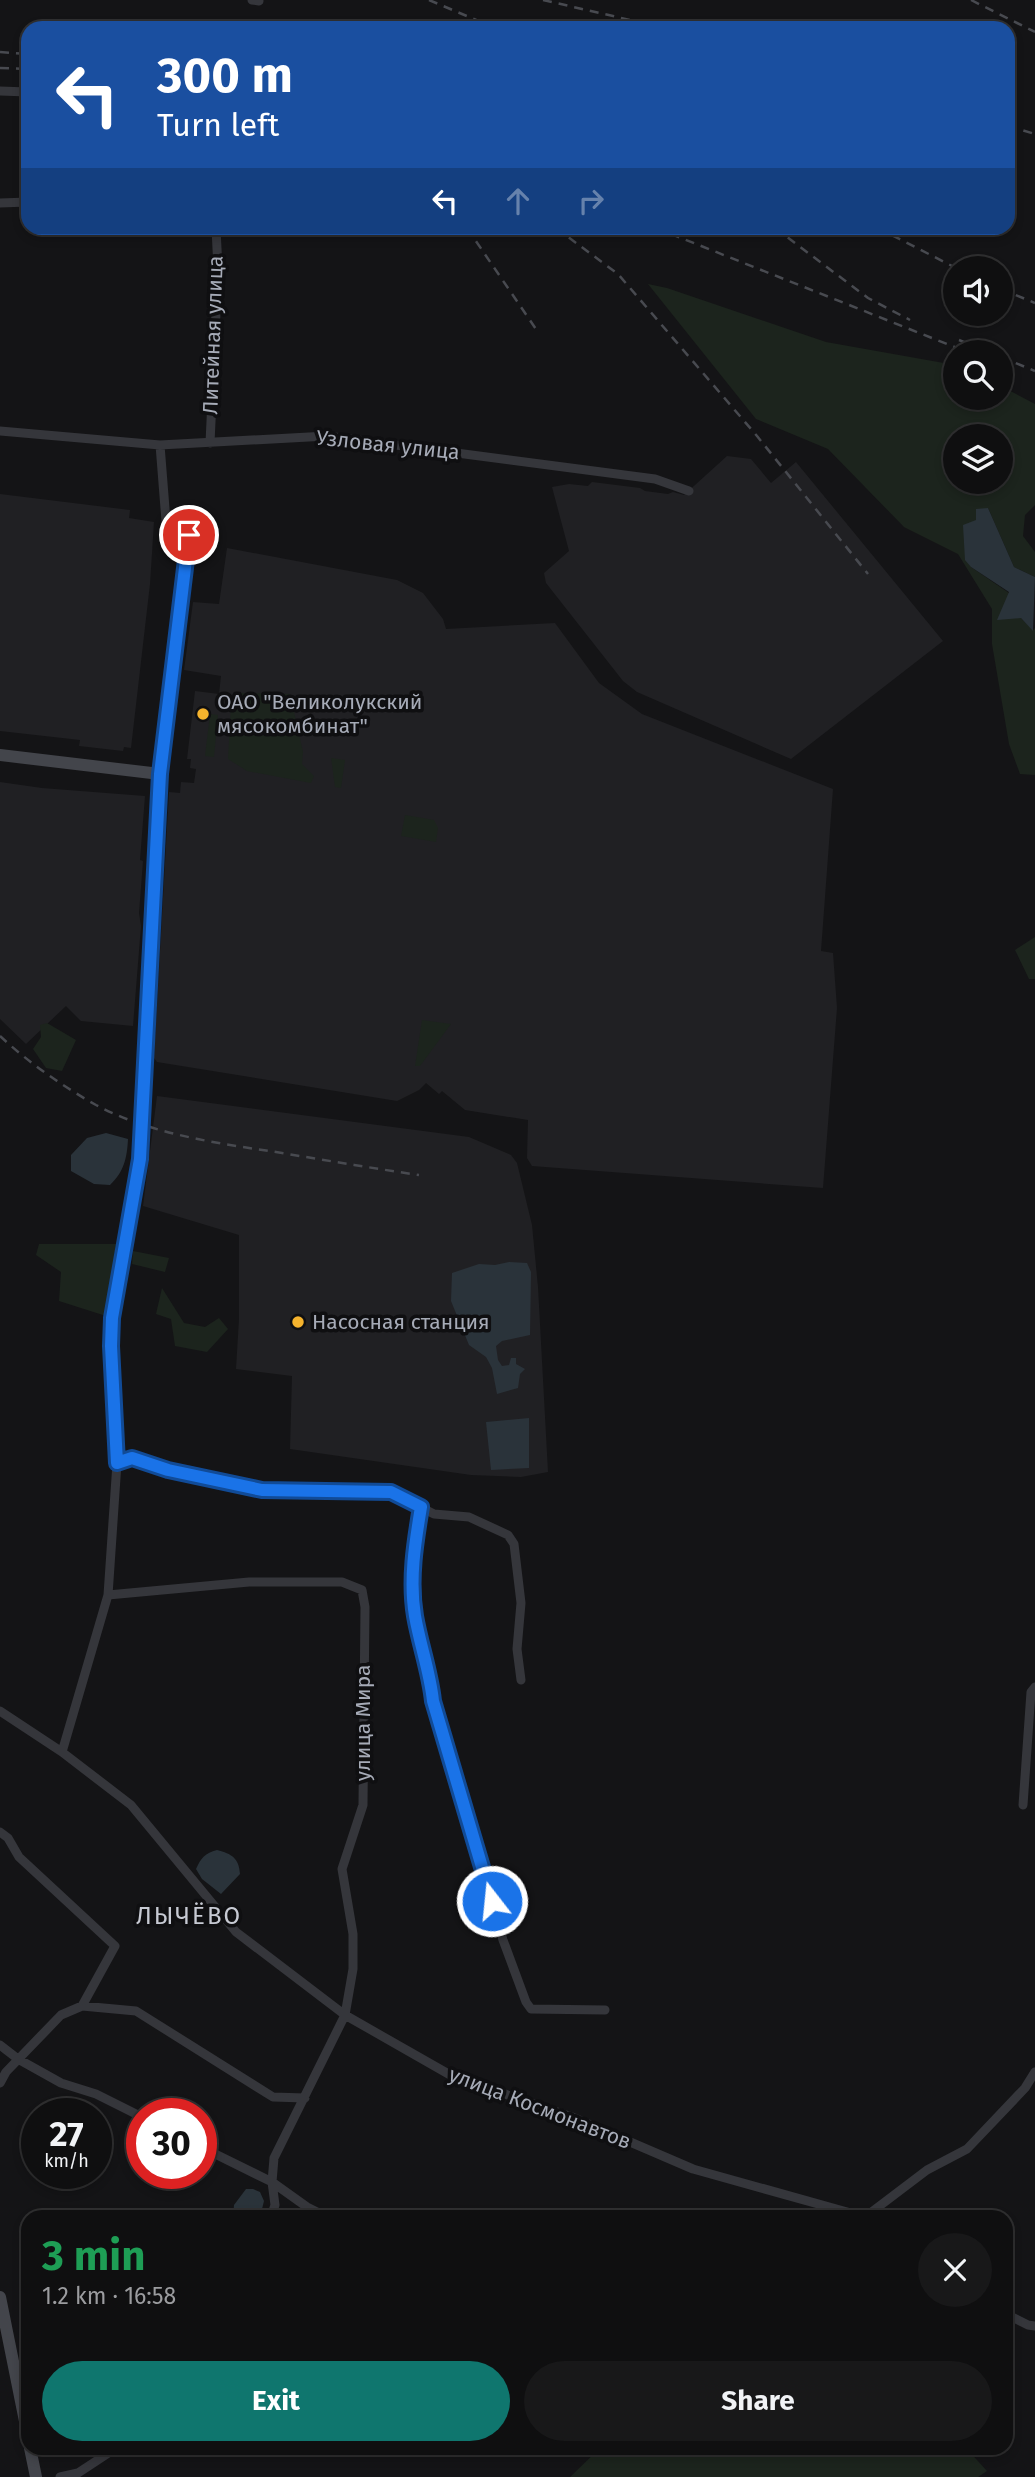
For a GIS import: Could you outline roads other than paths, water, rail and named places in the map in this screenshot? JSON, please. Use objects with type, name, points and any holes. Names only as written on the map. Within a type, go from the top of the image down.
[{"type":"main road","points":[[0,755],[160,774]]},
{"type":"main road","points":[[0,2297],[21,2401]]},
{"type":"main road","points":[[31,2455],[36,2477]]},
{"type":"street","points":[[0,91],[21,92]]},
{"type":"street","points":[[0,203],[21,202]]},
{"type":"street","name":"Литейная улица","points":[[209,443],[218,269],[216,235]]},
{"type":"street","name":"Узловая улица","points":[[0,430],[160,445],[327,436],[654,479],[689,491]]},
{"type":"street","points":[[62,1752],[108,1595],[117,1463],[112,1318],[140,1159],[160,774],[189,535],[166,521],[160,445]]},
{"type":"street","points":[[117,1463],[132,1458],[168,1470],[262,1490],[391,1492],[434,1514],[468,1517],[511,1538],[521,1604],[517,1649],[522,1680]]},
{"type":"street","points":[[421,1507],[413,1584],[415,1616],[430,1676],[433,1701],[503,1940],[531,2009],[605,2010]]},
{"type":"street","name":"улица Мира","points":[[108,1595],[249,1582],[342,1582],[362,1590],[365,1607],[363,1805],[342,1869],[353,1934],[353,1969],[345,2015],[274,2158],[273,2210]]},
{"type":"street","points":[[1023,1805],[1031,1692],[1035,1687]]},
{"type":"street","name":"улица Космонавтов","points":[[0,1711],[62,1752],[131,1805],[236,1933],[345,2015],[452,2076],[572,2117],[693,2169],[840,2210]]},
{"type":"street","points":[[0,1832],[8,1838],[19,1857],[116,1946],[82,2006]]},
{"type":"street","points":[[0,2084],[6,2072],[61,2015],[82,2006],[136,2011],[273,2097],[305,2098]]},
{"type":"street","points":[[0,2045],[18,2059],[61,2083],[96,2094],[126,2109]]},
{"type":"street","points":[[874,2210],[927,2170],[967,2150],[1025,2088],[1035,2073]]},
{"type":"street","points":[[217,2155],[272,2182],[313,2210]]},
{"type":"street","points":[[1013,2317],[1031,2326]]},
{"type":"street","points":[[60,2477],[80,2475],[107,2455]]},
{"type":"railway","points":[[429,0],[478,21]]},
{"type":"railway","points":[[543,0],[634,21]]},
{"type":"railway","points":[[971,0],[1013,21]]},
{"type":"railway","points":[[1015,22],[1035,32]]},
{"type":"railway","points":[[0,52],[21,54]]},
{"type":"railway","points":[[0,68],[21,69]]},
{"type":"railway","points":[[1015,128],[1035,134]]},
{"type":"railway","points":[[472,235],[538,332]]},
{"type":"railway","points":[[565,235],[618,274],[757,436],[868,574]]},
{"type":"railway","points":[[674,235],[943,342]]},
{"type":"railway","points":[[784,235],[868,298],[910,320]]},
{"type":"railway","points":[[892,235],[943,261]]},
{"type":"railway","points":[[1013,294],[1035,303]]},
{"type":"railway","points":[[1013,362],[1035,371]]},
{"type":"railway","points":[[0,1036],[71,1090],[96,1105],[138,1123],[207,1141],[419,1175]]},
{"type":"place","name":"ОАО \"Великолукский мясокомбинат\"","points":[[203,714]]},
{"type":"place","name":"Насосная станция","points":[[298,1322]]},
{"type":"district","name":"ЛЫЧЁВО","points":[[189,1916]]}]
